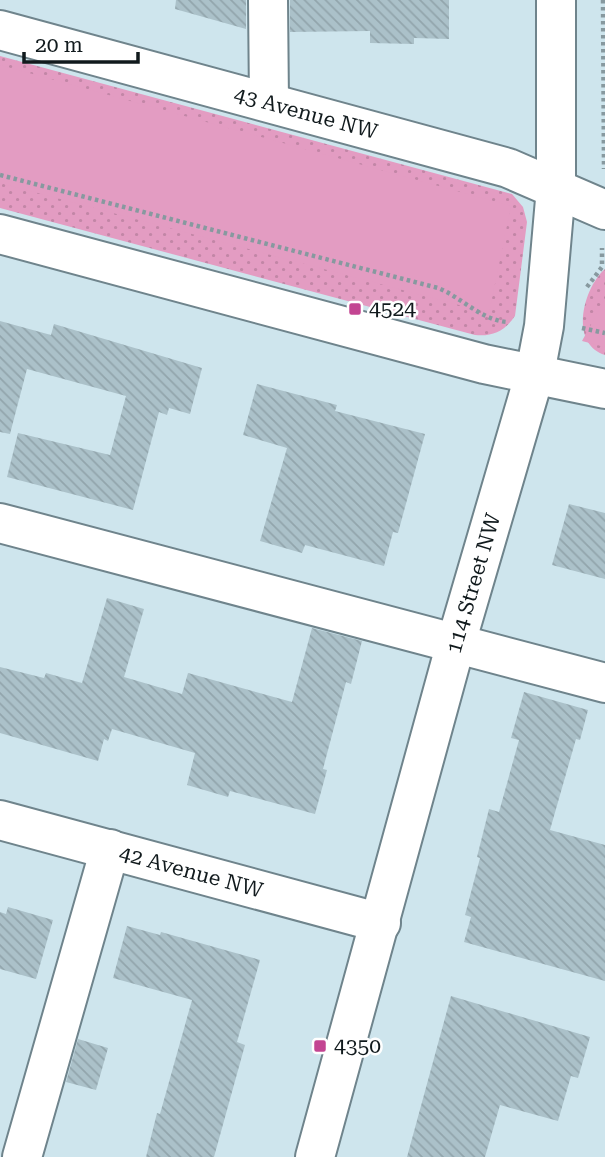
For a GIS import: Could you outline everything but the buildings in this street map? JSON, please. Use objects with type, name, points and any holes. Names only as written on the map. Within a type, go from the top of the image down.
[{"type":"street","points":[[268,0],[269,102]]},
{"type":"street","name":"114 Street NW","points":[[314,1157],[381,923],[456,643],[535,373],[544,326],[556,188],[556,0]]},
{"type":"street","name":"43 Avenue NW","points":[[0,30],[508,168],[605,210]]},
{"type":"street","points":[[0,234],[484,364],[605,388]]},
{"type":"street","points":[[0,523],[605,682]]},
{"type":"street","name":"42 Avenue NW","points":[[0,820],[381,923]]},
{"type":"street","points":[[17,1136],[110,849]]},
{"type":"path","points":[[603,0],[604,166]]},
{"type":"path","points":[[0,175],[438,288],[494,321]]},
{"type":"path","points":[[581,328],[605,332]]},
{"type":"shaded area","points":[[0,56],[512,194],[523,207],[527,222],[515,316],[498,332],[475,335],[0,208]]},
{"type":"shaded area","points":[[0,65],[511,206],[489,313],[0,183]]},
{"type":"shaded area","points":[[605,269],[605,355],[594,349],[586,339],[583,314],[591,288]]},
{"type":"shaded area","points":[[605,299],[605,347],[582,341]]},
{"type":"place","name":"4524","points":[[355,309]]},
{"type":"place","name":"4350","points":[[320,1046]]}]
